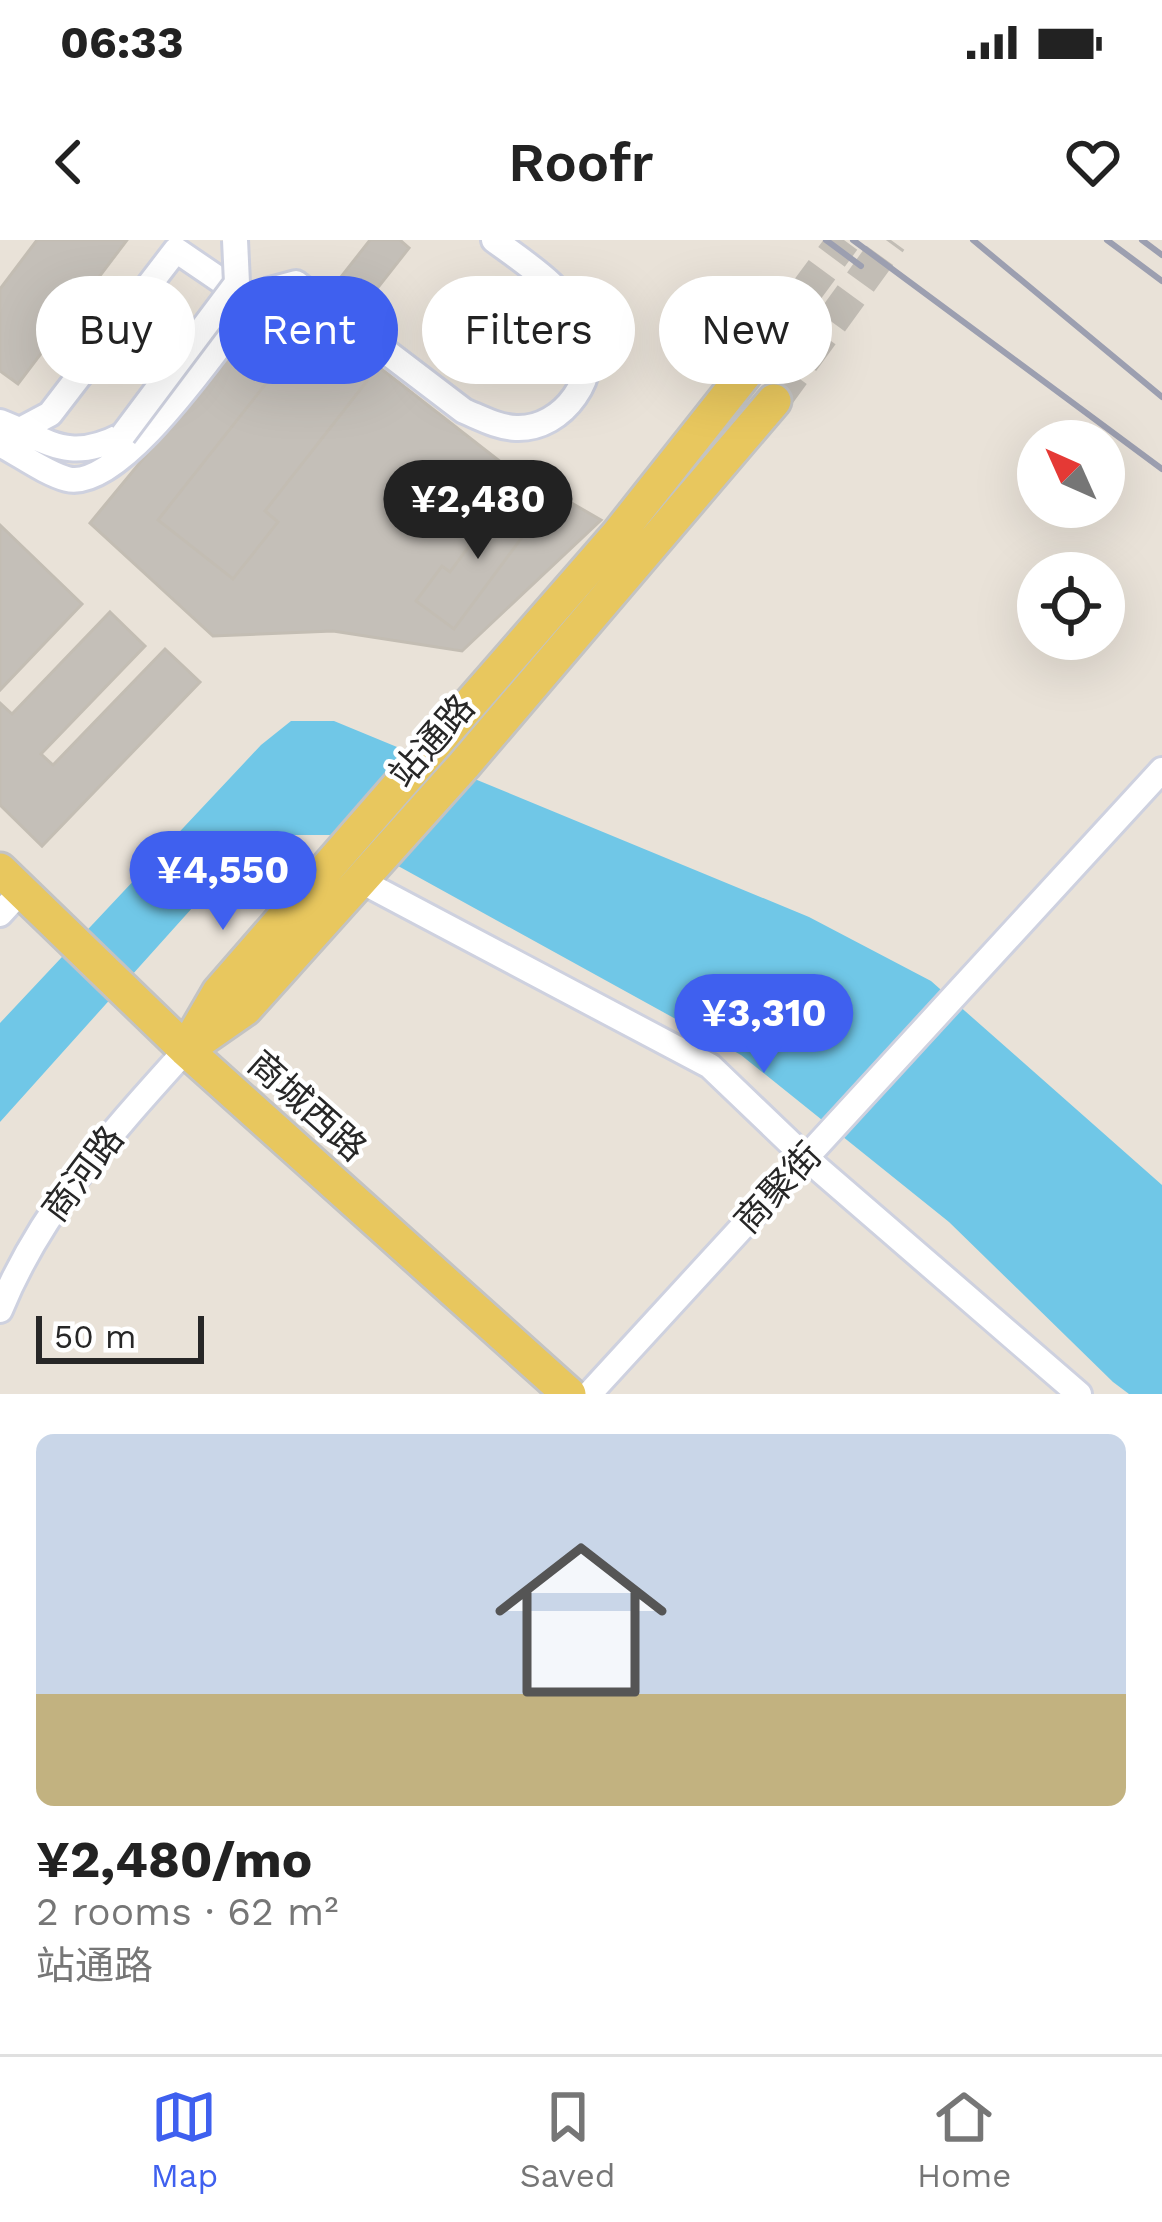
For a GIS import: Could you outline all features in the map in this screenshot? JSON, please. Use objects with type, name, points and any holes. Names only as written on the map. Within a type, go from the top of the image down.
[{"type":"main road","name":"站通路","points":[[186,1050],[219,992],[619,533],[737,384]]},
{"type":"main road","name":"站通路","points":[[186,1050],[244,1009],[361,880],[774,401]]},
{"type":"main road","name":"商城西路","points":[[8,891],[69,933],[186,1050],[569,1394]]},
{"type":"street","points":[[7,432],[59,450],[95,449],[122,435],[237,283],[235,240]]},
{"type":"street","points":[[398,361],[464,411],[520,428],[542,423],[576,396],[589,354],[585,332],[566,298],[494,240]]},
{"type":"street","points":[[7,432],[50,414],[176,250],[219,279]]},
{"type":"street","points":[[7,432],[70,480],[101,474],[140,443],[219,344]]},
{"type":"street","name":"商聚街","points":[[589,1394],[1162,770]]},
{"type":"street","points":[[361,880],[710,1066],[806,1158],[1079,1394]]},
{"type":"street","name":"商河路","points":[[0,1310],[36,1235],[102,1144],[186,1050]]},
{"type":"water","points":[[291,721],[334,721],[809,917],[931,981],[1162,1185],[1162,1394],[1129,1394],[1113,1382],[949,1222],[741,1055],[342,835],[288,835],[246,848],[0,1122],[0,1023],[261,745]]},
{"type":"building","points":[[37,240],[127,240],[100,276],[36,276],[36,360],[18,384],[0,371],[0,289]]},
{"type":"building","points":[[370,240],[400,240],[409,248],[387,276],[342,276]]},
{"type":"building","points":[[219,367],[219,384],[398,382],[502,463],[601,520],[462,651],[333,631],[213,636],[90,523]]},
{"type":"building","points":[[266,384],[365,384],[265,511],[278,522],[233,579],[158,520]]},
{"type":"building","points":[[510,491],[540,513],[454,629],[416,601],[442,566],[450,572]]},
{"type":"building","points":[[0,525],[82,604],[0,690]]},
{"type":"building","points":[[110,612],[145,646],[41,754],[53,765],[165,649],[200,682],[42,846],[0,805],[0,703],[12,714]]},
{"type":"tunnel","points":[[817,276],[844,240]]},
{"type":"tunnel","points":[[774,401],[891,240]]},
{"type":"railway","points":[[826,240],[861,266]]},
{"type":"railway","points":[[853,240],[1162,469]]},
{"type":"railway","points":[[973,240],[1162,397]]},
{"type":"railway","points":[[1107,240],[1162,281]]},
{"type":"railway","points":[[1142,240],[1162,255]]}]
